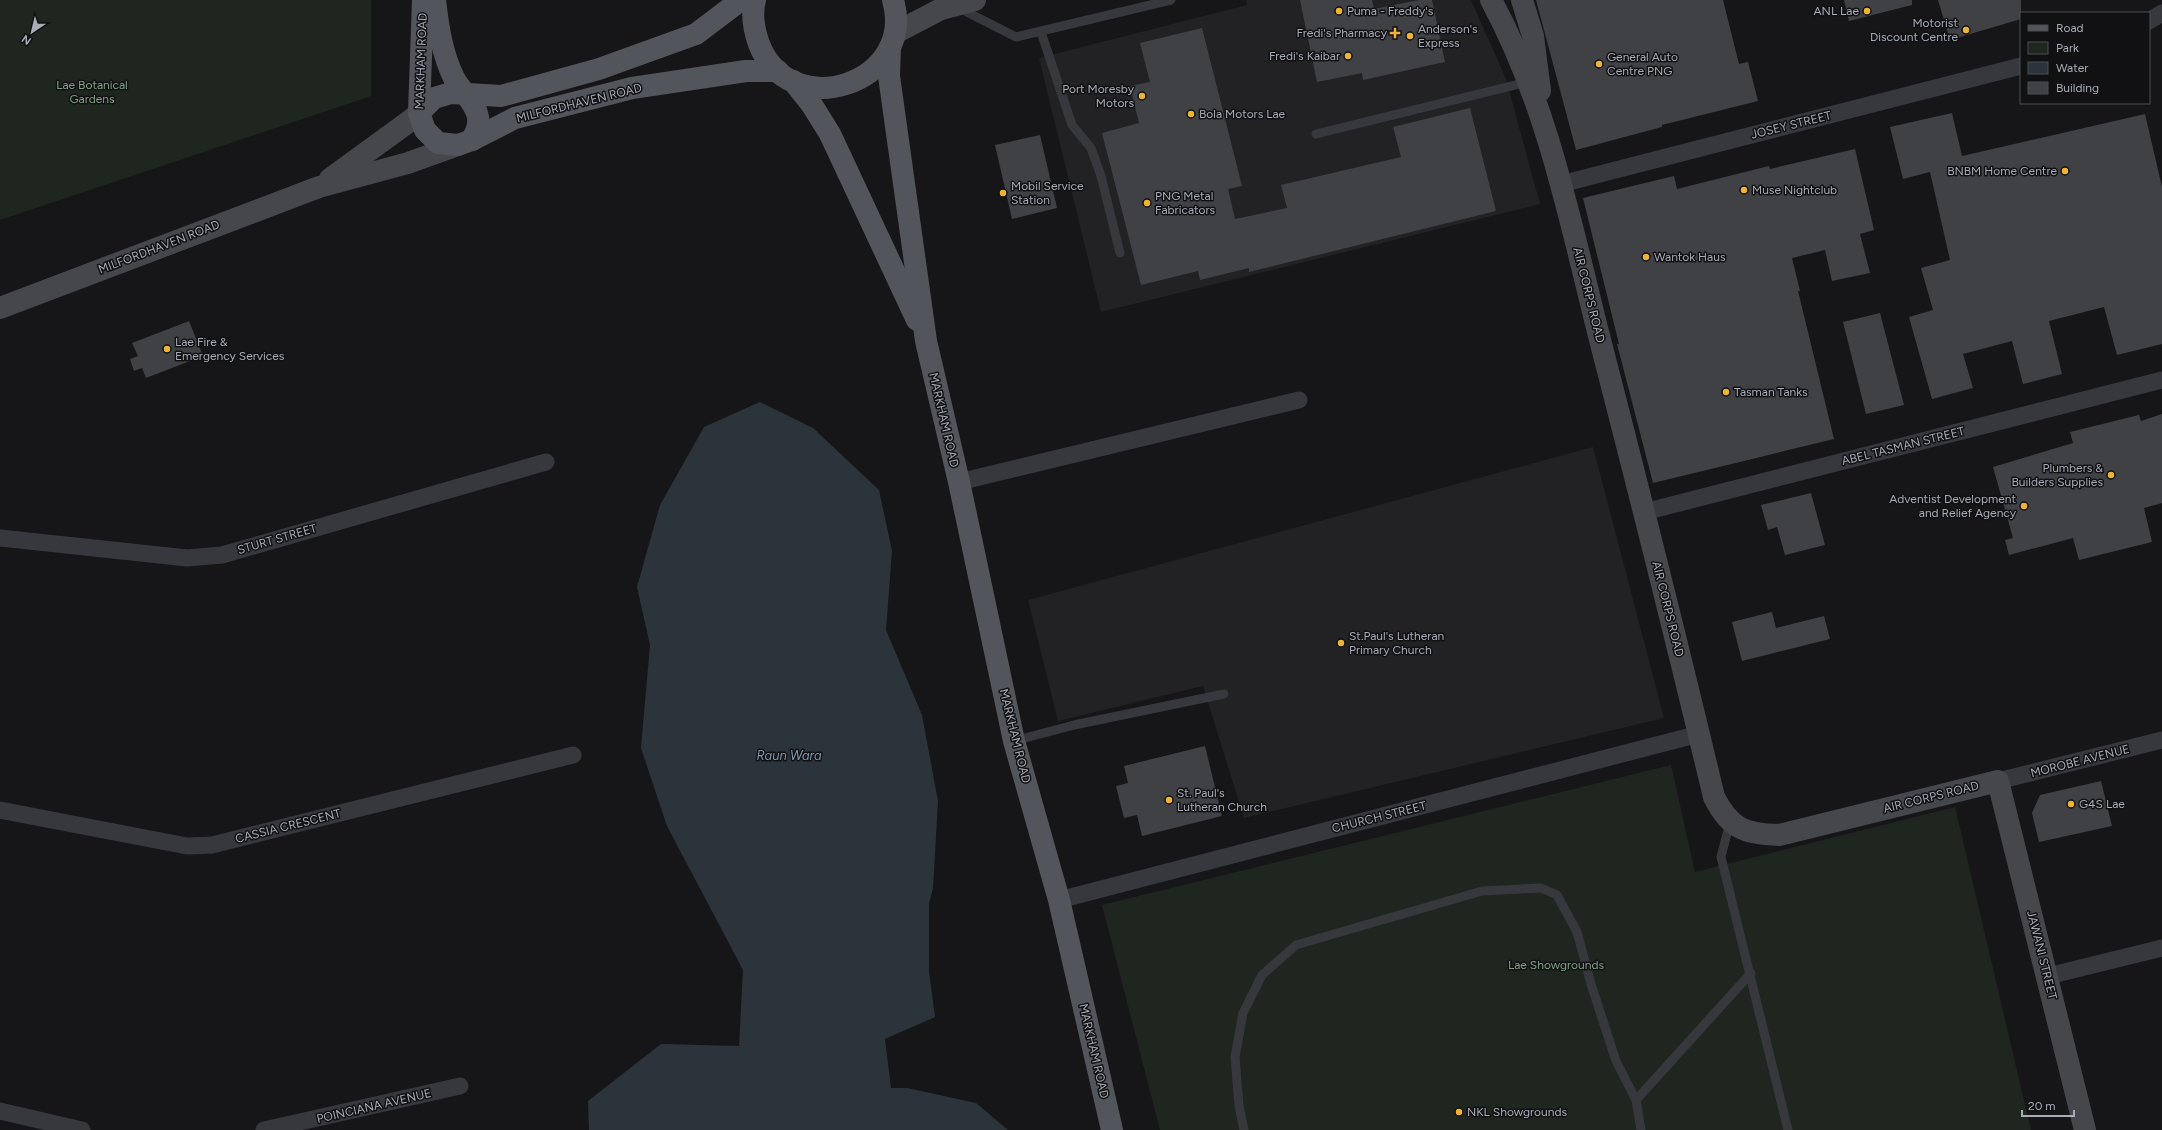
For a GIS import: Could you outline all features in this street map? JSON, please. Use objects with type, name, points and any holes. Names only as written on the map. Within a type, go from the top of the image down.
[{"type":"main road","name":"MARKHAM ROAD","points":[[423,0],[419,113],[425,130],[431,138],[438,143],[465,142],[478,127],[478,117],[475,107],[455,79],[447,60],[440,35],[435,0]]},
{"type":"main road","name":"MILFORDHAVEN ROAD","points":[[419,113],[429,102],[440,96],[451,93],[502,96],[600,69],[696,34],[741,0]]},
{"type":"main road","name":"MARKHAM ROAD","points":[[755,0],[753,7],[754,31],[762,53],[812,105],[830,134],[926,341]]},
{"type":"main road","name":"MARKHAM ROAD","points":[[893,0],[896,10],[889,76],[926,341],[959,482],[1014,741],[1059,900],[1112,1130]]},
{"type":"main road","points":[[785,76],[815,88],[838,88],[859,80],[877,66],[892,40]]},
{"type":"main road","name":"MILFORDHAVEN ROAD","points":[[465,142],[515,118],[632,88],[746,71],[785,76]]},
{"type":"street","points":[[892,40],[924,16],[954,5],[975,0]]},
{"type":"street","name":"AIR CORPS ROAD","points":[[1491,0],[1504,24],[1528,82],[1561,184],[1714,797],[1722,814],[1730,822],[1745,831],[1758,834],[1779,834],[1998,781]]},
{"type":"street","name":"AIR CORPS ROAD","points":[[1522,0],[1533,36],[1538,67],[1542,124]]},
{"type":"street","points":[[2150,20],[2162,13]]},
{"type":"street","name":"JOSEY STREET","points":[[1561,184],[2020,66]]},
{"type":"street","name":"MILFORDHAVEN ROAD","points":[[319,187],[419,113]]},
{"type":"street","name":"MILFORDHAVEN ROAD","points":[[0,308],[319,187],[408,163],[465,142]]},
{"type":"street","name":"ABEL TASMAN STREET","points":[[1644,512],[2162,380]]},
{"type":"street","points":[[959,482],[1299,400]]},
{"type":"street","name":"STURT STREET","points":[[0,538],[187,558],[222,555],[546,462]]},
{"type":"street","name":"CHURCH STREET","points":[[1059,900],[1699,734]]},
{"type":"street","name":"MOROBE AVENUE","points":[[1998,781],[2162,740]]},
{"type":"street","name":"CASSIA CRESCENT","points":[[0,810],[187,846],[212,845],[573,755]]},
{"type":"street","name":"JAWANI STREET","points":[[1998,781],[2048,976],[2085,1130]]},
{"type":"street","points":[[2048,976],[2162,948]]},
{"type":"street","name":"POINCIANA AVENUE","points":[[264,1130],[460,1086]]},
{"type":"street","points":[[0,1111],[82,1130]]},
{"type":"lane","points":[[954,5],[1016,37],[1171,0]]},
{"type":"lane","points":[[1041,32],[1072,125],[1091,148],[1101,176],[1120,253]]},
{"type":"lane","points":[[1316,134],[1528,82]]},
{"type":"lane","points":[[1014,741],[1074,725],[1224,694]]},
{"type":"lane","points":[[1730,822],[1721,857],[1751,973],[1788,1130]]},
{"type":"lane","points":[[1244,1130],[1239,1106],[1235,1057],[1243,1013],[1262,975],[1296,945],[1482,891],[1541,888],[1557,895],[1577,932],[1591,984],[1616,1061],[1636,1100],[1641,1130]]},
{"type":"lane","points":[[1636,1100],[1751,973]]},
{"type":"shaded area","points":[[1246,0],[1471,0],[1506,79],[1540,204],[1101,312],[1039,58],[1247,5]]},
{"type":"shaded area","name":"St.Paul's Lutheran Primary Church","points":[[1593,447],[1664,718],[1244,818],[1203,686],[1058,721],[1028,600]]},
{"type":"green space","name":"Lae Botanical Gardens","points":[[0,0],[371,0],[371,96],[0,220]]},
{"type":"green space","name":"Lae Showgrounds","points":[[1671,765],[1695,872],[1955,807],[2031,1130],[1160,1130],[1102,905]]},
{"type":"water","name":"Raun Wara","points":[[760,402],[813,428],[879,490],[892,551],[886,630],[922,715],[938,801],[933,888],[929,904],[929,972],[935,1017],[885,1039],[891,1088],[907,1088],[976,1103],[1008,1130],[589,1130],[588,1101],[661,1044],[739,1046],[743,970],[667,826],[641,748],[650,645],[637,587],[660,505],[704,427]]},
{"type":"building","points":[[1300,0],[1372,0],[1374,9],[1419,0],[1432,0],[1445,62],[1363,80],[1362,73],[1317,82]]},
{"type":"building","points":[[1536,0],[1723,0],[1739,64],[1748,62],[1758,101],[1662,125],[1662,127],[1576,150]]},
{"type":"building","name":"ANL Lae","points":[[1844,0],[1912,0],[1912,5],[1849,21]]},
{"type":"building","name":"Motorist Discount Centre","points":[[1938,0],[2021,0],[2020,19],[1950,40]]},
{"type":"building","points":[[1202,28],[1242,186],[1228,189],[1235,219],[1287,208],[1281,185],[1401,157],[1393,127],[1470,108],[1496,211],[1249,272],[1249,268],[1200,280],[1198,271],[1141,285],[1102,133],[1139,123],[1130,86],[1150,82],[1140,43]]},
{"type":"building","points":[[1952,113],[1962,156],[2145,114],[2162,187],[2162,344],[2117,355],[2104,307],[2049,321],[2062,374],[2023,384],[2012,341],[1963,354],[1973,388],[1932,399],[1909,317],[1933,310],[1921,268],[1950,260],[1930,172],[1903,179],[1890,127]]},
{"type":"building","points":[[1040,135],[1057,208],[1012,219],[995,145]]},
{"type":"building","points":[[1855,149],[1874,230],[1860,234],[1870,273],[1832,281],[1825,250],[1792,258],[1800,291],[1798,291],[1834,439],[1653,483],[1617,344],[1619,344],[1583,198],[1674,176],[1677,189],[1769,166],[1770,169]]},
{"type":"building","points":[[1880,313],[1904,405],[1866,414],[1843,322]]},
{"type":"building","name":"Lae Fire & Emergency Services","points":[[189,321],[203,356],[146,378],[142,368],[134,371],[130,359],[138,356],[132,343]]},
{"type":"building","points":[[2162,414],[2162,503],[2144,508],[2152,542],[2079,560],[2073,538],[2009,555],[2005,540],[2013,538],[1993,467],[2073,443],[2070,432],[2139,415],[2141,421]]},
{"type":"building","points":[[1811,493],[1825,545],[1785,555],[1777,527],[1768,530],[1761,505]]},
{"type":"building","points":[[1772,612],[1776,628],[1824,616],[1830,639],[1742,661],[1732,622]]},
{"type":"building","name":"St. Paul's Lutheran Church","points":[[1205,746],[1222,816],[1142,836],[1137,815],[1124,818],[1116,786],[1128,783],[1124,766]]},
{"type":"building","name":"G4S Lae","points":[[2101,781],[2112,826],[2039,842],[2032,813],[2040,795]]},
{"type":"place","name":"Puma - Freddy's","points":[[1339,11]]},
{"type":"place","name":"ANL Lae","points":[[1867,11]]},
{"type":"place","name":"Motorist Discount Centre","points":[[1966,30]]},
{"type":"place","name":"Fredi's Pharmacy","points":[[1395,33]]},
{"type":"place","name":"Anderson's Express","points":[[1410,36]]},
{"type":"place","name":"Fredi's Kaibar","points":[[1348,56]]},
{"type":"place","name":"General Auto Centre PNG","points":[[1599,64]]},
{"type":"place","name":"Port Moresby Motors","points":[[1142,96]]},
{"type":"place","name":"Bola Motors Lae","points":[[1191,114]]},
{"type":"place","name":"BNBM Home Centre","points":[[2065,171]]},
{"type":"place","name":"Muse Nightclub","points":[[1744,190]]},
{"type":"place","name":"Mobil Service Station","points":[[1003,193]]},
{"type":"place","name":"PNG Metal Fabricators","points":[[1147,203]]},
{"type":"place","name":"Wantok Haus","points":[[1646,257]]},
{"type":"place","name":"Lae Fire & Emergency Services","points":[[167,349]]},
{"type":"place","name":"Tasman Tanks","points":[[1726,392]]},
{"type":"place","name":"Plumbers & Builders Supplies","points":[[2111,475]]},
{"type":"place","name":"Adventist Development and Relief Agency","points":[[2024,506]]},
{"type":"place","name":"St.Paul's Lutheran Primary Church","points":[[1341,643]]},
{"type":"place","name":"St. Paul's Lutheran Church","points":[[1169,800]]},
{"type":"place","name":"G4S Lae","points":[[2071,804]]},
{"type":"place","name":"NKL Showgrounds","points":[[1459,1112]]}]
